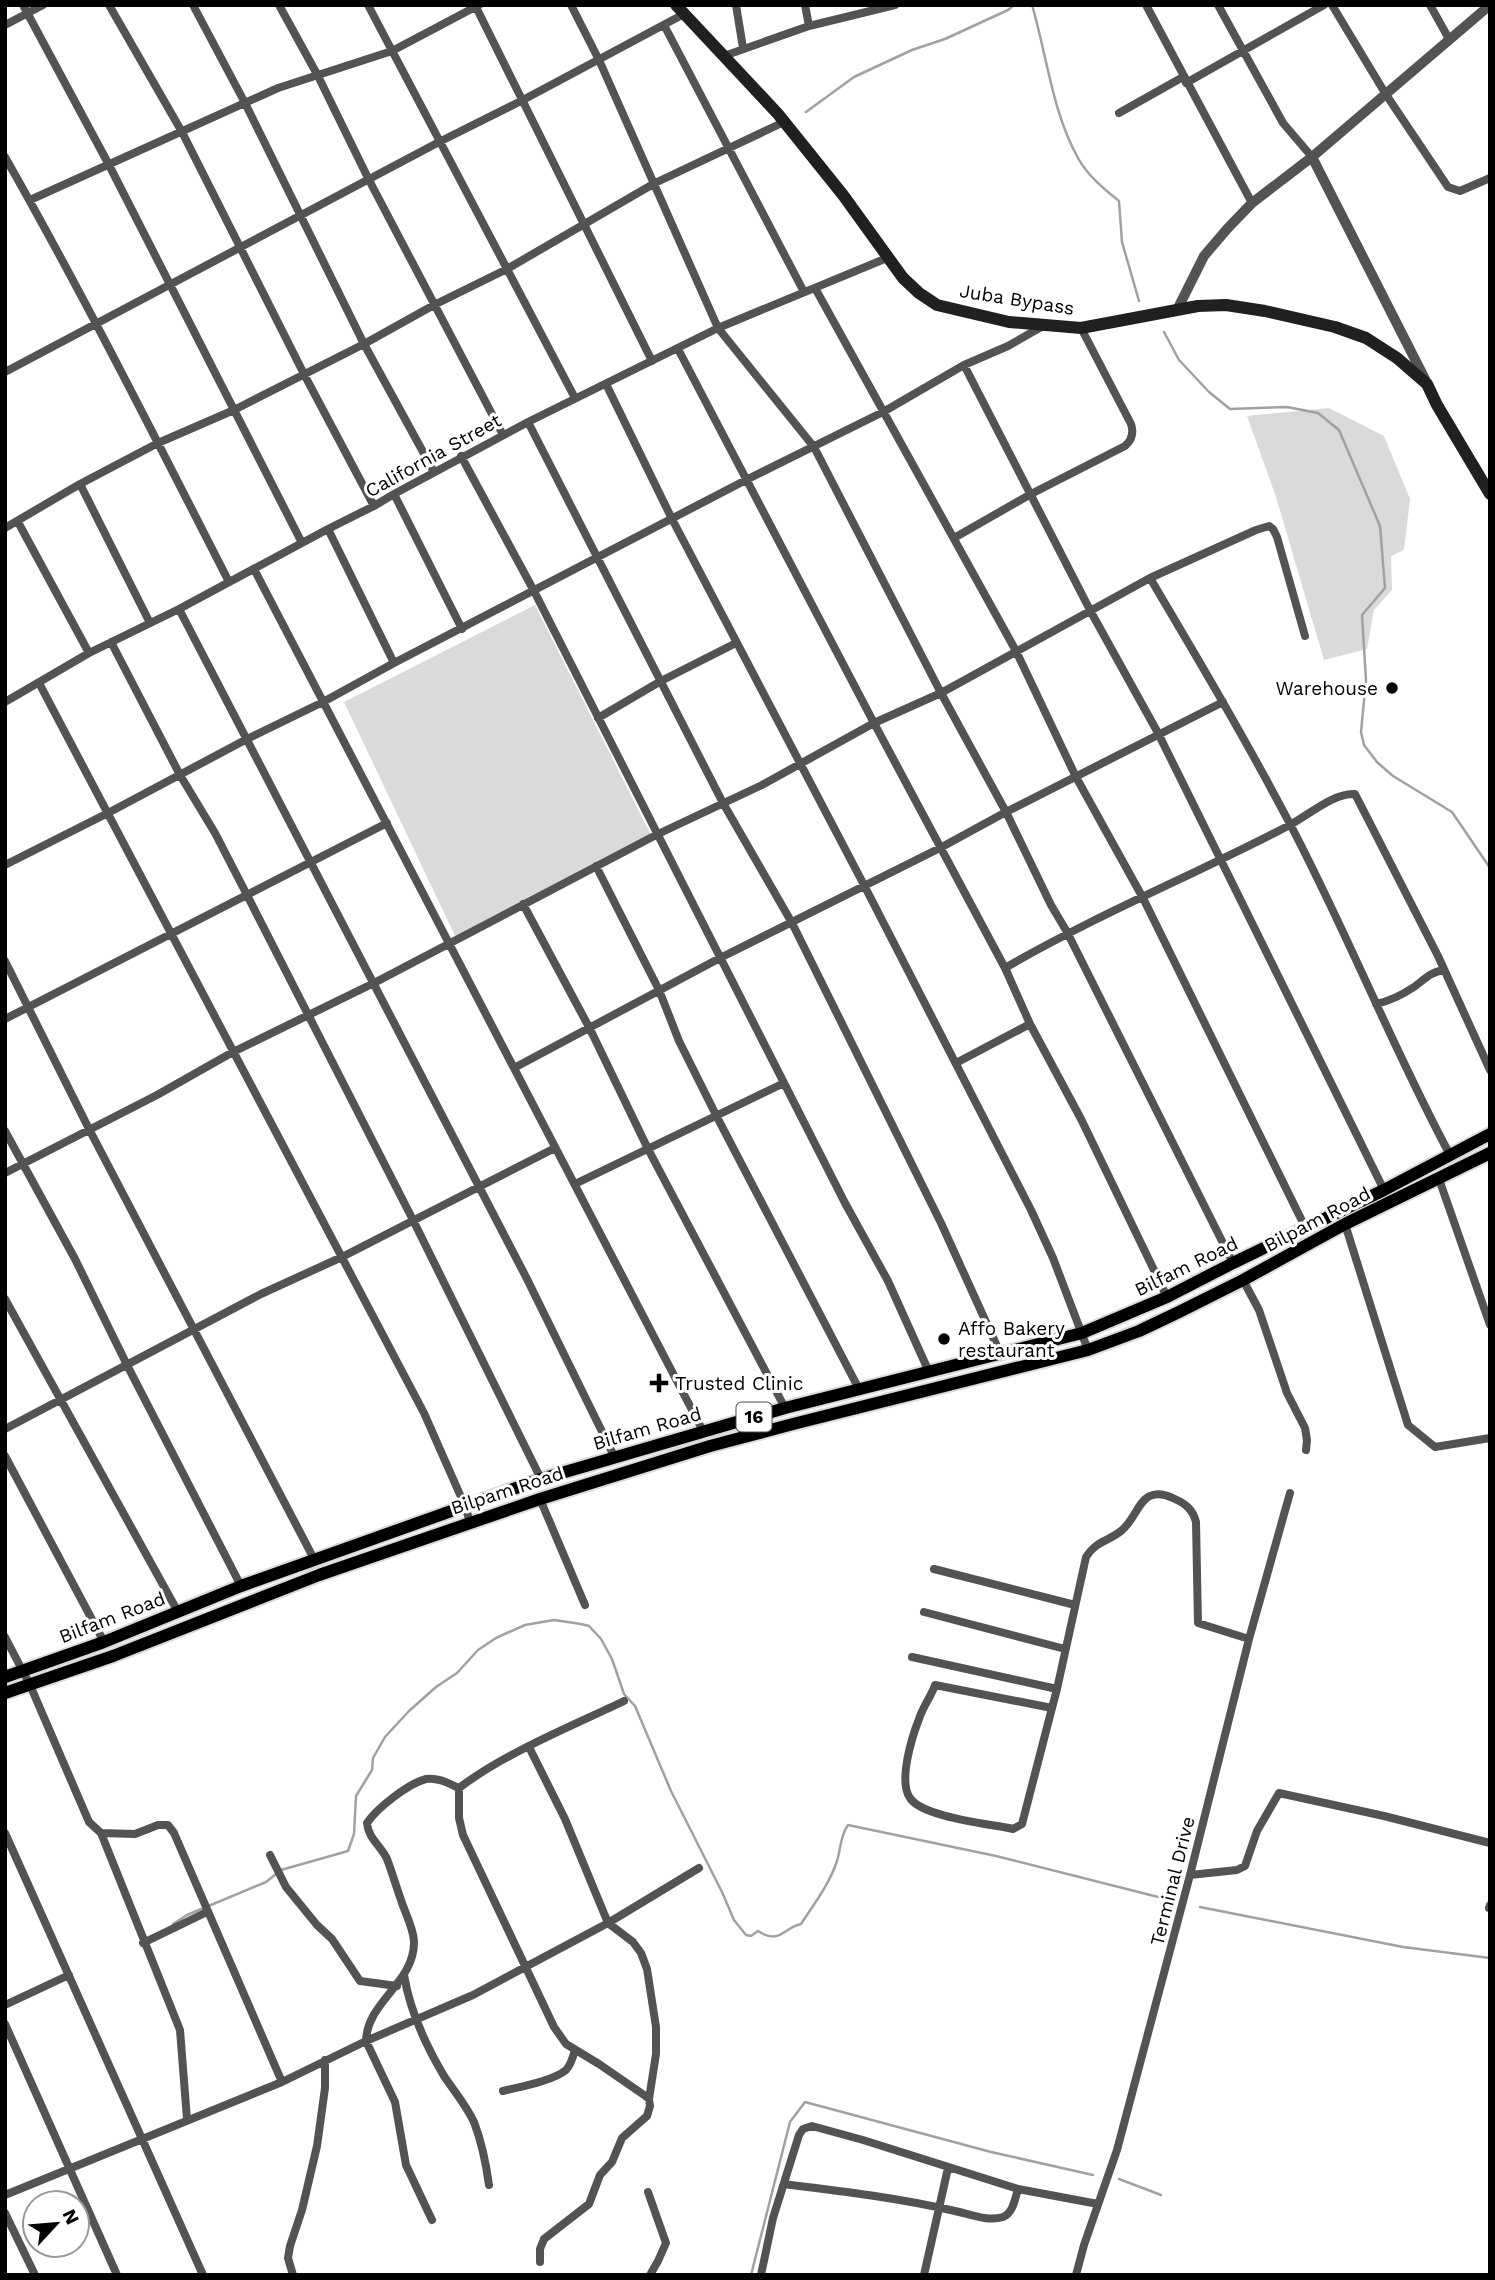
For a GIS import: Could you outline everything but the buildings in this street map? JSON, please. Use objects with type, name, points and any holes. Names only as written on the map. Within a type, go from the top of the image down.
[{"type":"main road","name":"Juba Bypass","points":[[679,8],[784,122],[843,195],[903,278],[937,305],[1009,322],[1081,328],[1198,306],[1226,305],[1335,327],[1366,338],[1397,358],[1427,384],[1490,494]]},
{"type":"main road","name":"Bilfam Road","points":[[5,1677],[104,1642],[314,1559],[541,1479],[785,1408],[1082,1333],[1167,1297],[1384,1190],[1490,1134]]},
{"type":"main road","name":"Bilpam Road","points":[[5,1693],[113,1656],[319,1575],[540,1499],[781,1427],[1088,1350],[1149,1326],[1243,1280],[1345,1224],[1490,1153]]},
{"type":"street","points":[[23,5],[109,165],[302,543]]},
{"type":"street","points":[[5,25],[43,5]]},
{"type":"street","points":[[109,5],[182,132],[374,506]]},
{"type":"street","points":[[193,5],[365,344],[434,472]]},
{"type":"street","points":[[279,5],[503,435]]},
{"type":"street","points":[[368,5],[575,398]]},
{"type":"street","points":[[571,5],[656,183],[718,328],[814,446],[941,693],[1006,812],[1233,1263]]},
{"type":"street","points":[[736,5],[743,48]]},
{"type":"street","points":[[805,5],[809,26]]},
{"type":"street","points":[[724,56],[809,26],[872,8],[895,5]]},
{"type":"street","points":[[1146,5],[1252,204]]},
{"type":"street","points":[[1218,5],[1283,123],[1312,158],[1427,384]]},
{"type":"street","points":[[1119,113],[1244,51],[1324,5]]},
{"type":"street","points":[[1332,5],[1385,93],[1448,187],[1460,191],[1490,178]]},
{"type":"street","points":[[1430,5],[1449,39]]},
{"type":"street","points":[[1177,310],[1204,256],[1252,204],[1312,158],[1490,5]]},
{"type":"street","points":[[30,200],[278,89],[392,51],[477,6],[521,101],[652,361]]},
{"type":"street","points":[[5,372],[664,25],[679,8]]},
{"type":"street","points":[[664,25],[804,292]]},
{"type":"street","points":[[5,528],[80,484],[159,443],[305,376],[507,268],[656,183],[784,122]]},
{"type":"street","points":[[5,157],[159,443],[229,582]]},
{"type":"street","points":[[5,177],[14,172]]},
{"type":"street","name":"California Street","points":[[5,702],[89,653],[179,609],[374,506],[461,456],[575,398],[718,328],[887,258]]},
{"type":"street","points":[[814,288],[1016,650],[1076,777],[1143,898],[1306,1229]]},
{"type":"street","points":[[5,864],[323,702],[746,480],[883,412],[964,365],[1008,346],[1045,324]]},
{"type":"street","points":[[954,538],[1031,494],[1125,446],[1132,436],[1131,424],[1081,328]]},
{"type":"street","points":[[678,349],[1005,968],[1030,1024],[1081,1119],[1167,1297]]},
{"type":"street","points":[[964,365],[1091,612],[1158,733],[1384,1190]]},
{"type":"street","points":[[606,384],[672,519],[1031,1210],[1053,1258],[1088,1350]]},
{"type":"street","points":[[528,422],[723,803],[792,923],[941,1223],[1001,1355]]},
{"type":"street","points":[[461,456],[534,591],[845,1203],[888,1281],[929,1372]]},
{"type":"street","points":[[80,484],[150,623]]},
{"type":"street","points":[[394,494],[462,629]]},
{"type":"street","points":[[18,522],[89,653]]},
{"type":"street","points":[[5,1173],[157,1095],[233,1052],[374,983],[658,834],[762,785],[874,723],[941,693],[1150,578],[1256,530],[1269,526],[1277,537],[1305,636]]},
{"type":"street","points":[[328,529],[394,663]]},
{"type":"street","points":[[254,569],[703,1432]]},
{"type":"street","points":[[1150,578],[1223,702],[1290,825],[1450,1155]]},
{"type":"street","points":[[179,609],[480,1187],[615,1458]]},
{"type":"street","points":[[111,642],[180,775],[215,833],[247,895],[413,1220],[541,1479]]},
{"type":"street","points":[[598,718],[736,643]]},
{"type":"street","points":[[40,683],[424,1413],[470,1522]]},
{"type":"street","points":[[514,1068],[720,958],[1223,702]]},
{"type":"street","points":[[1005,968],[1067,932],[1220,860],[1340,796],[1354,794],[1444,970],[1490,1070]]},
{"type":"street","points":[[5,1019],[387,823]]},
{"type":"street","points":[[596,866],[659,990],[679,1041],[717,1117],[860,1391]]},
{"type":"street","points":[[523,904],[785,1408]]},
{"type":"street","points":[[5,961],[89,1129],[314,1559]]},
{"type":"street","points":[[1376,1004],[1390,1001],[1417,985],[1430,973],[1444,970]]},
{"type":"street","points":[[956,1063],[1030,1024]]},
{"type":"street","points":[[575,1184],[784,1083]]},
{"type":"street","points":[[5,1131],[75,1259],[241,1586]]},
{"type":"street","points":[[5,1429],[261,1294],[342,1257],[555,1148]]},
{"type":"street","points":[[1440,1179],[1490,1325]]},
{"type":"street","points":[[1345,1224],[1408,1424],[1434,1447],[1490,1438]]},
{"type":"street","points":[[1243,1280],[1259,1310],[1287,1393],[1305,1428],[1306,1450]]},
{"type":"street","points":[[5,1298],[178,1612]]},
{"type":"street","points":[[5,1456],[104,1642]]},
{"type":"street","name":"Terminal Drive","points":[[1076,2275],[1117,2150],[1249,1639],[1290,1493]]},
{"type":"street","points":[[1052,1708],[935,1685],[922,1711],[908,1762],[905,1785],[909,1798],[919,1807],[948,1817],[1013,1829],[1022,1824],[1057,1689],[1086,1557],[1093,1547],[1124,1529],[1145,1499],[1156,1494],[1166,1495],[1191,1508],[1196,1522],[1198,1623],[1249,1639]]},
{"type":"street","points":[[540,1499],[585,1605]]},
{"type":"street","points":[[934,1569],[1075,1605]]},
{"type":"street","points":[[924,1612],[1065,1649]]},
{"type":"street","points":[[5,1637],[30,1685],[89,1822],[100,1833],[180,2030],[187,2119]]},
{"type":"street","points":[[912,1657],[1057,1689]]},
{"type":"street","points":[[459,1788],[529,1747],[624,1701]]},
{"type":"street","points":[[529,1747],[565,1819],[608,1923],[633,1942],[641,1953],[648,1969],[656,2027],[656,2054],[647,2116],[622,2138],[612,2162],[600,2175],[589,2204],[544,2239],[540,2249],[540,2262]]},
{"type":"street","points":[[432,2220],[406,2165],[396,2102],[366,2041],[369,2020],[404,1975],[414,1942],[387,1859],[367,1830],[367,1823],[372,1816],[411,1786],[427,1779],[443,1781],[459,1788]]},
{"type":"street","points":[[459,1788],[459,1818],[463,1835],[524,1968],[554,2026],[566,2044],[649,2099]]},
{"type":"street","points":[[1190,1875],[1237,1870],[1245,1866],[1257,1831],[1279,1793],[1490,1843]]},
{"type":"street","points":[[100,1833],[135,1834],[158,1825],[168,1825],[174,1833],[282,2081]]},
{"type":"street","points":[[5,1833],[203,2275]]},
{"type":"street","points":[[270,1855],[286,1887],[332,1939],[360,1980],[397,1986]]},
{"type":"street","points":[[5,2195],[282,2081],[366,2041],[416,2021],[608,1923],[699,1868]]},
{"type":"street","points":[[144,1942],[207,1912]]},
{"type":"street","points":[[5,2005],[69,1975]]},
{"type":"street","points":[[404,1975],[416,2021],[444,2076],[472,2119],[481,2141],[489,2185]]},
{"type":"street","points":[[5,2024],[117,2275]]},
{"type":"street","points":[[503,2091],[554,2077],[569,2067],[575,2050]]},
{"type":"street","points":[[293,2275],[288,2258],[317,2146],[325,2088],[325,2060]]},
{"type":"street","points":[[761,2275],[773,2218],[799,2135],[803,2129],[812,2126],[1018,2189],[1098,2204]]},
{"type":"street","points":[[924,2275],[948,2168]]},
{"type":"street","points":[[783,2184],[939,2207],[988,2218],[1002,2217],[1012,2208],[1018,2189]]},
{"type":"street","points":[[648,2192],[666,2243],[650,2275]]},
{"type":"street","points":[[5,2213],[35,2275]]},
{"type":"shaded area","points":[[1329,408],[1384,436],[1410,499],[1404,550],[1391,556],[1392,590],[1374,610],[1367,649],[1324,660],[1276,497],[1247,416]]},
{"type":"shaded area","points":[[535,605],[652,837],[456,938],[344,702]]},
{"type":"waterway","points":[[806,112],[854,77],[912,50],[945,39],[1014,5]]},
{"type":"waterway","points":[[1032,5],[1056,102],[1069,140],[1086,170],[1119,201],[1122,242],[1139,301]]},
{"type":"waterway","points":[[1164,332],[1179,360],[1209,392],[1230,409],[1287,407],[1318,413],[1339,430],[1380,526],[1385,588],[1362,615],[1366,680],[1361,732],[1364,745],[1377,762],[1393,776],[1452,812],[1490,868]]},
{"type":"waterway","points":[[173,1924],[187,1915],[266,1882],[281,1870],[348,1851],[354,1834],[356,1796],[372,1770],[373,1758],[385,1737],[409,1711],[457,1673],[478,1650],[496,1638],[525,1625],[554,1620],[589,1626],[601,1639],[612,1659],[624,1694],[635,1706],[671,1791],[734,1920],[746,1935],[751,1936],[758,1931],[777,1936],[801,1924],[830,1878],[843,1833],[848,1825],[996,1856],[1174,1901]]},
{"type":"waterway","points":[[1200,1907],[1403,1947],[1490,1958]]},
{"type":"waterway","points":[[751,2275],[790,2122],[805,2102],[991,2152],[1093,2175]]},
{"type":"waterway","points":[[1119,2179],[1161,2195]]},
{"type":"place","name":"Warehouse","points":[[1392,688]]},
{"type":"place","name":"Affo Bakery restaurant","points":[[944,1339]]},
{"type":"place","name":"Trusted Clinic","points":[[659,1383]]}]
